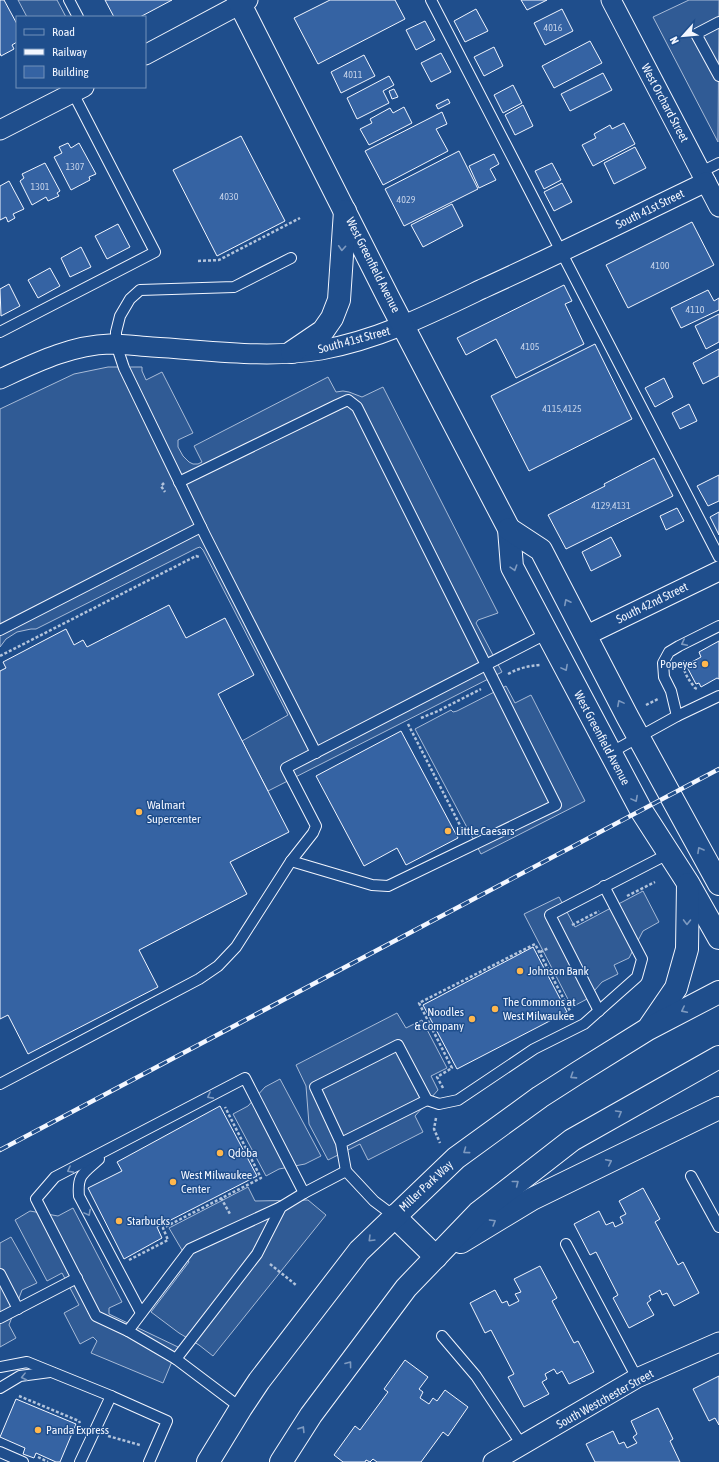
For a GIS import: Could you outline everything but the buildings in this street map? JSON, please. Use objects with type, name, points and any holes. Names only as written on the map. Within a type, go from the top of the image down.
[{"type":"main road","name":"West Greenfield Avenue","points":[[242,1],[403,326],[509,529],[512,567],[546,634],[641,810],[688,883],[719,938]]},
{"type":"main road","points":[[292,352],[323,332],[332,318],[339,300],[345,209]]},
{"type":"main road","name":"West Greenfield Avenue","points":[[509,529],[541,550],[585,636],[719,884]]},
{"type":"main road","points":[[648,1029],[676,988],[686,954],[688,883]]},
{"type":"main road","name":"Miller Park Way","points":[[208,1462],[259,1381],[359,1251],[456,1158],[540,1097],[648,1029],[719,992]]},
{"type":"main road","points":[[281,1462],[311,1415],[406,1288],[478,1213],[572,1140],[719,1057]]},
{"type":"main road","points":[[436,1257],[532,1199],[719,1108]]},
{"type":"main road","points":[[394,1216],[436,1257]]},
{"type":"street","name":"West Orchard Street","points":[[611,0],[712,190]]},
{"type":"street","points":[[146,54],[242,1]]},
{"type":"street","points":[[0,130],[79,90]]},
{"type":"street","name":"South 41st Street","points":[[0,379],[57,354],[90,346],[116,344],[258,354],[320,350],[382,334],[403,326],[562,252],[712,190]]},
{"type":"street","name":"South 42nd Street","points":[[585,636],[719,571]]},
{"type":"street","name":"South Westchester Street","points":[[493,1462],[637,1378],[719,1342]]},
{"type":"lane","points":[[69,0],[77,16]]},
{"type":"lane","points":[[431,0],[719,557]]},
{"type":"lane","points":[[719,22],[696,34],[719,76]]},
{"type":"lane","points":[[0,332],[155,252],[79,90]]},
{"type":"lane","points":[[712,190],[719,163]]},
{"type":"lane","points":[[291,258],[234,287],[140,290],[130,298],[120,316],[116,332],[116,344],[128,377],[201,527],[316,753]]},
{"type":"lane","points":[[179,482],[348,400],[357,407],[556,804],[388,886],[372,885],[292,861]]},
{"type":"lane","points":[[0,630],[201,527]]},
{"type":"lane","points":[[677,716],[671,691],[664,677],[663,663],[669,652],[719,626]]},
{"type":"lane","points":[[0,1084],[199,979],[218,966],[236,947],[292,861],[313,833],[316,826],[286,768],[546,634]]},
{"type":"lane","points":[[610,753],[677,716],[719,696]]},
{"type":"lane","points":[[599,1011],[550,915],[668,854]]},
{"type":"lane","points":[[394,1216],[374,1201],[346,1171],[341,1142],[315,1087],[398,1045],[427,1100],[439,1104],[458,1100],[534,1049],[584,1024],[637,977],[642,959],[604,886]]},
{"type":"lane","points":[[241,1408],[176,1359],[128,1331],[96,1316],[36,1200],[55,1177],[245,1078],[304,1193]]},
{"type":"lane","points":[[341,1142],[427,1100]]},
{"type":"lane","points":[[111,1148],[82,1174],[78,1184],[79,1196],[141,1313]]},
{"type":"lane","points":[[128,1331],[190,1249],[281,1207],[346,1171]]},
{"type":"lane","points":[[691,1176],[719,1227]]},
{"type":"lane","points":[[176,1359],[257,1254],[281,1207]]},
{"type":"lane","points":[[566,1244],[637,1378]]},
{"type":"lane","points":[[0,1274],[18,1309]]},
{"type":"lane","points":[[0,1318],[77,1278]]},
{"type":"lane","points":[[442,1336],[476,1376],[522,1445]]},
{"type":"lane","points":[[0,1367],[27,1362],[112,1396],[167,1421],[149,1462]]},
{"type":"lane","points":[[0,1388],[20,1376],[50,1372]]},
{"type":"lane","points":[[80,1462],[112,1396]]},
{"type":"lane","points":[[0,1452],[23,1462]]},
{"type":"path","points":[[198,261],[219,260],[300,218]]},
{"type":"path","points":[[0,656],[196,556],[201,557]]},
{"type":"path","points":[[688,658],[684,663],[684,671],[695,688],[702,690]]},
{"type":"path","points":[[420,719],[438,712],[517,669],[540,665]]},
{"type":"path","points":[[414,721],[408,724],[470,846]]},
{"type":"path","points":[[540,952],[556,944],[573,924],[654,882]]},
{"type":"path","points":[[444,1089],[437,1077],[452,1068],[419,1003],[535,944],[570,1011]]},
{"type":"path","points":[[116,1267],[168,1240],[163,1228],[261,1178],[217,1092]]},
{"type":"path","points":[[436,1114],[434,1129],[440,1143]]},
{"type":"path","points":[[0,1388],[79,1421],[85,1429],[154,1450]]},
{"type":"path","points":[[35,1456],[48,1462]]},
{"type":"shaded area","points":[[18,0],[57,0],[65,16],[26,16]]},
{"type":"shaded area","points":[[689,0],[719,0],[718,142],[653,17]]},
{"type":"shaded area","points":[[108,367],[142,367],[146,380],[162,372],[193,433],[178,440],[178,447],[183,456],[193,464],[202,462],[194,446],[328,377],[336,392],[349,392],[362,397],[383,387],[498,613],[478,620],[476,623],[502,672],[268,791],[242,741],[288,715],[203,550],[200,547],[36,629],[17,632],[6,639],[0,647],[0,409],[74,374]]},
{"type":"shaded area","points":[[506,686],[515,703],[531,695],[585,801],[481,854],[415,729],[451,710],[453,712],[457,711]]},
{"type":"shaded area","points":[[643,891],[659,922],[643,931],[629,958],[614,965],[618,974],[602,982],[587,999],[572,1007],[524,914],[559,897],[575,927]]},
{"type":"shaded area","points":[[397,1013],[406,1028],[422,1020],[447,1068],[431,1076],[438,1090],[415,1116],[423,1132],[368,1160],[360,1144],[328,1160],[309,1124],[306,1086],[296,1065]]},
{"type":"shaded area","points":[[280,1079],[321,1156],[305,1164],[279,1169],[266,1176],[233,1114],[248,1106],[265,1087]]},
{"type":"shaded area","points":[[248,1187],[255,1201],[308,1200],[326,1215],[213,1356],[151,1312],[189,1262],[169,1228]]},
{"type":"shaded area","points":[[73,1208],[122,1302],[109,1308],[109,1314],[178,1347],[163,1383],[91,1353],[97,1341],[93,1337],[80,1344],[64,1313],[79,1305],[62,1273],[47,1281],[15,1220],[30,1211],[58,1216]]},
{"type":"shaded area","points":[[11,1237],[37,1283],[22,1290],[9,1325],[16,1338],[0,1347],[0,1243]]},
{"type":"railway","points":[[0,1150],[719,769]]},
{"type":"place","name":"Popeyes","points":[[705,664]]},
{"type":"place","name":"Walmart Supercenter","points":[[139,812]]},
{"type":"place","name":"Little Caesars","points":[[448,831]]},
{"type":"place","name":"Johnson Bank","points":[[520,971]]},
{"type":"place","name":"The Commons at West Milwaukee","points":[[495,1009]]},
{"type":"place","name":"Noodles & Company","points":[[472,1019]]},
{"type":"place","name":"Qdoba","points":[[220,1153]]},
{"type":"place","name":"West Milwaukee Center","points":[[173,1182]]},
{"type":"place","name":"Starbucks","points":[[119,1221]]},
{"type":"place","name":"Panda Express","points":[[38,1430]]}]
